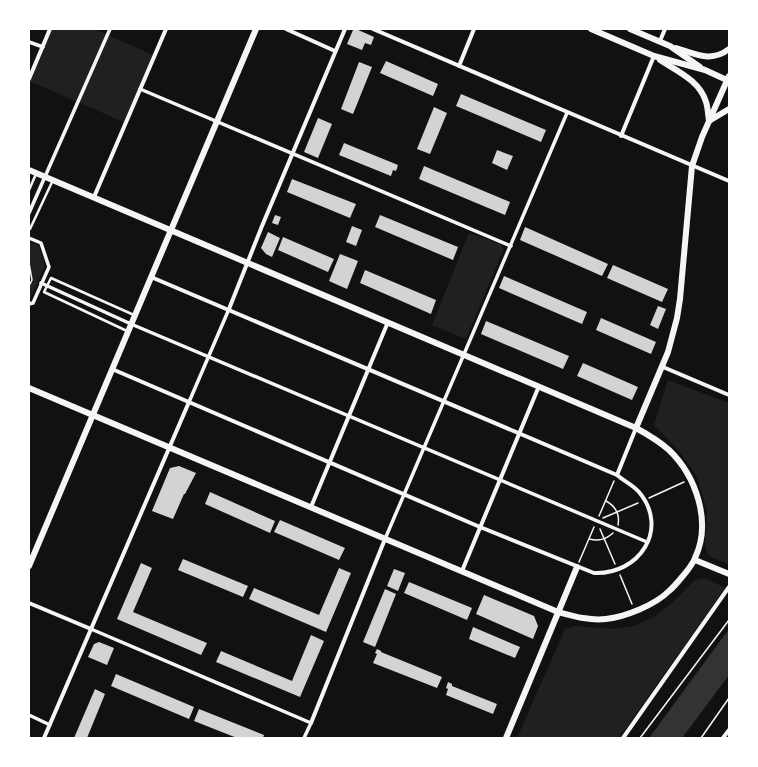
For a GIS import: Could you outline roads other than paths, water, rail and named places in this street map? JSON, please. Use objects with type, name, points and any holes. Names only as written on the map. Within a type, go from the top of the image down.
[{"type":"street","points":[[29,79],[50,29]]},
{"type":"street","points":[[29,213],[110,29]]},
{"type":"street","points":[[94,197],[166,29]]},
{"type":"street","points":[[29,566],[256,29]]},
{"type":"street","points":[[286,29],[336,51]]},
{"type":"street","points":[[44,738],[229,309],[345,29]]},
{"type":"street","points":[[372,29],[729,181]]},
{"type":"street","points":[[459,66],[474,29]]},
{"type":"street","points":[[591,29],[654,56],[705,70],[728,79],[702,137],[692,166],[679,305],[673,334],[663,367],[617,475]]},
{"type":"street","points":[[630,29],[670,46],[705,70]]},
{"type":"street","points":[[660,41],[665,29]]},
{"type":"street","points":[[29,42],[43,47]]},
{"type":"street","points":[[670,46],[708,57],[723,54],[729,49]]},
{"type":"street","points":[[654,56],[695,83],[704,96],[707,104],[709,121]]},
{"type":"street","points":[[621,136],[654,56]]},
{"type":"street","points":[[140,89],[511,246]]},
{"type":"street","points":[[709,121],[729,109]]},
{"type":"street","points":[[304,738],[404,494],[445,402],[568,113]]},
{"type":"street","points":[[29,170],[636,428],[659,442],[668,450],[679,461],[691,479],[699,504],[702,535],[695,560],[681,578],[668,592],[636,612],[620,617],[605,619],[591,619],[558,612],[29,388]]},
{"type":"street","points":[[29,238],[41,243],[48,267],[33,302],[29,304]]},
{"type":"street","points":[[112,370],[480,527],[594,573],[604,574],[618,570],[634,561],[641,554],[647,542],[650,534],[651,523],[647,506],[638,492],[617,475],[151,277]]},
{"type":"street","points":[[41,283],[132,324],[647,542]]},
{"type":"street","points":[[311,507],[388,322]]},
{"type":"street","points":[[663,367],[729,395]]},
{"type":"street","points":[[462,572],[538,386]]},
{"type":"street","points":[[695,560],[729,574]]},
{"type":"street","points":[[506,738],[577,567]]},
{"type":"street","points":[[623,738],[729,587]]},
{"type":"street","points":[[29,603],[311,723]]},
{"type":"street","points":[[29,716],[50,725]]},
{"type":"street","points":[[723,738],[729,730]]},
{"type":"lane","points":[[29,190],[36,173]]},
{"type":"lane","points":[[29,229],[53,180]]},
{"type":"lane","points":[[128,331],[44,292],[51,278],[135,315]]}]
